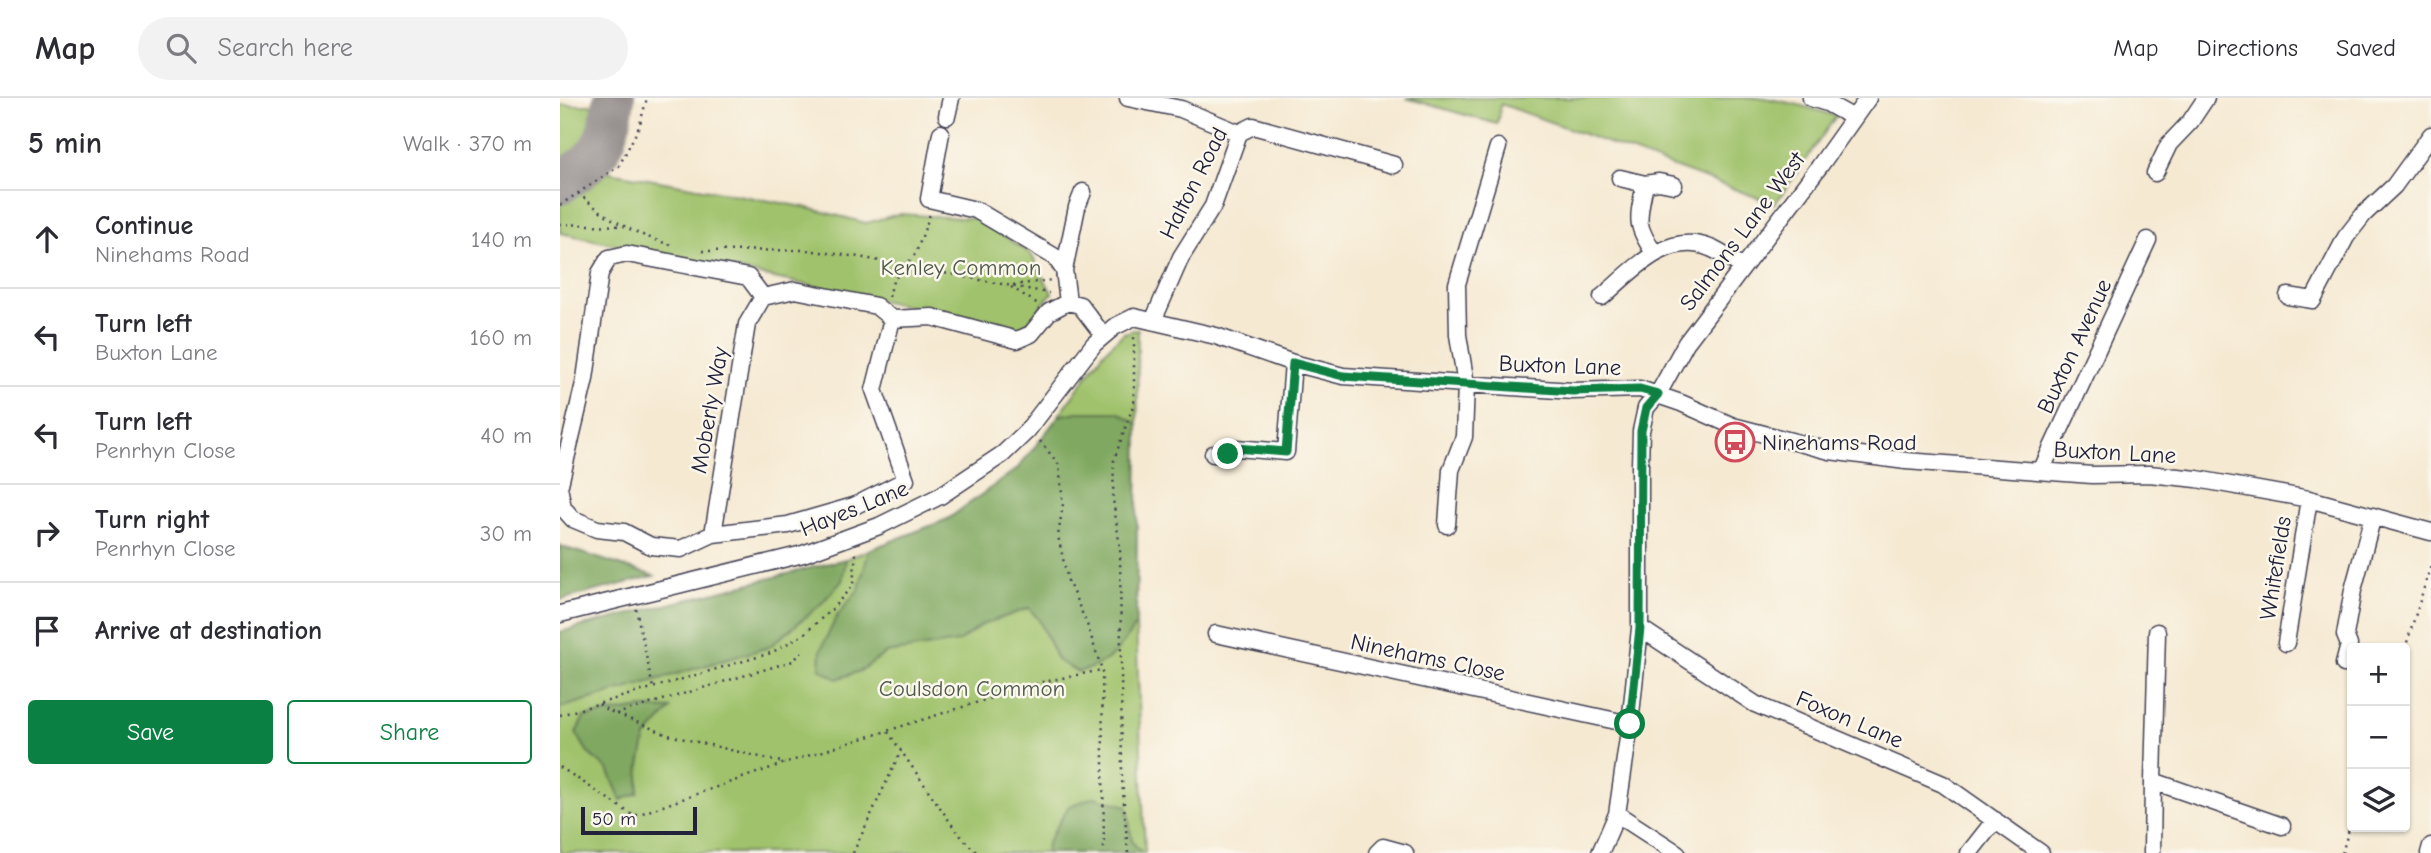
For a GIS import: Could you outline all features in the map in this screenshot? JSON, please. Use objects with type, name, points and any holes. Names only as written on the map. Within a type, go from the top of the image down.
[{"type":"street","points":[[947,116],[951,98]]},
{"type":"street","points":[[1128,98],[1181,109],[1239,133]]},
{"type":"street","points":[[1811,98],[1827,103],[1852,117]]},
{"type":"street","name":"Salmons Lane West","points":[[1658,394],[1686,343],[1868,98]]},
{"type":"street","points":[[2155,173],[2169,144],[2190,122],[2206,98]]},
{"type":"street","name":"Halton Road","points":[[1153,321],[1181,257],[1213,205],[1239,133],[1253,126],[1394,165]]},
{"type":"street","points":[[941,133],[929,200],[975,210],[1055,257],[1066,275]]},
{"type":"street","points":[[2288,296],[2313,300],[2346,237],[2364,214],[2394,186],[2431,135]]},
{"type":"street","points":[[1447,525],[1451,470],[1464,437],[1466,384],[1458,335],[1457,284],[1498,147]]},
{"type":"street","points":[[1620,178],[1645,184],[1659,182],[1674,185]]},
{"type":"street","points":[[1645,184],[1640,230],[1655,254]]},
{"type":"street","points":[[1068,302],[1066,275],[1077,206],[1083,192]]},
{"type":"street","name":"Buxton Avenue","points":[[2041,471],[2148,240]]},
{"type":"street","points":[[1602,297],[1667,247],[1709,247],[1743,267]]},
{"type":"street","points":[[560,484],[585,379],[600,273],[609,258],[627,254],[748,277],[763,297],[795,290],[876,306],[892,319],[932,317],[1017,340],[1031,334],[1049,312],[1068,302],[1080,305],[1103,335],[1125,320]]},
{"type":"street","name":"Moberly Way","points":[[713,534],[724,450],[747,324],[763,297]]},
{"type":"street","name":"Buxton Lane","points":[[1125,320],[1133,317],[1216,336],[1293,363],[1343,376],[1573,391],[1640,389],[1732,426],[1829,451],[1906,461],[2092,475],[2149,474],[2197,479],[2309,499],[2431,532]]},
{"type":"street","points":[[560,492],[563,509],[573,519],[597,530],[624,533],[651,546],[681,549],[713,534],[788,525],[854,506],[906,480],[874,390],[892,319]]},
{"type":"street","name":"Hayes Lane","points":[[560,614],[767,564],[850,538],[940,496],[1003,454],[1027,430],[1103,335]]},
{"type":"street","points":[[1213,454],[1228,454],[1236,448],[1286,452],[1293,363]]},
{"type":"street","points":[[1600,853],[1617,814],[1630,724],[1640,628],[1641,431],[1646,408],[1658,394]]},
{"type":"street","name":"Whitefields","points":[[2286,643],[2309,499]]},
{"type":"street","points":[[2342,663],[2349,645],[2345,635],[2353,590],[2373,516]]},
{"type":"street","name":"Foxon Lane","points":[[1640,628],[1755,704],[1943,784],[2041,853]]},
{"type":"street","points":[[2152,853],[2157,632]]},
{"type":"street","name":"Ninehams Close","points":[[1216,634],[1630,724]]},
{"type":"street","points":[[2153,781],[2282,826]]},
{"type":"street","points":[[1617,814],[1677,853]]},
{"type":"street","points":[[1969,853],[1995,820]]},
{"type":"street","points":[[2429,853],[2431,846]]},
{"type":"street","points":[[1377,853],[1383,847],[1405,853]]},
{"type":"path","points":[[560,205],[619,166],[639,127],[647,98]]},
{"type":"path","points":[[578,193],[621,226]]},
{"type":"path","points":[[892,319],[888,295],[893,281],[916,253],[927,229],[934,201]]},
{"type":"path","points":[[560,224],[621,226],[683,248]]},
{"type":"path","points":[[694,251],[806,250],[1055,294],[1068,302]]},
{"type":"path","points":[[1009,286],[1055,280],[1066,275]]},
{"type":"path","points":[[1009,286],[1049,312]]},
{"type":"path","points":[[1125,320],[1135,338],[1134,403],[1114,460],[1113,499],[1119,548],[1122,780],[1128,853]]},
{"type":"path","points":[[1027,430],[1059,465],[1063,504],[1058,536],[1068,581],[1087,624],[1102,670],[1104,853]]},
{"type":"path","points":[[560,715],[771,653],[804,634],[832,609],[853,585],[858,555],[850,538]]},
{"type":"path","points":[[2407,643],[2431,565]]},
{"type":"path","points":[[635,605],[653,688]]},
{"type":"path","points":[[616,714],[793,661],[802,652]]},
{"type":"path","points":[[560,767],[634,816],[785,763],[1042,682],[1102,670]]},
{"type":"path","points":[[599,704],[616,714],[668,734],[785,763]]},
{"type":"path","points":[[887,731],[957,832],[977,853]]},
{"type":"path","points":[[853,853],[901,751]]},
{"type":"path","points":[[2342,853],[2348,832]]},
{"type":"green space","points":[[1406,98],[1765,98],[1836,116],[1775,204],[1501,104],[1497,124]]},
{"type":"green space","points":[[560,105],[597,105],[589,148],[560,168]]},
{"type":"green space","name":"Kenley Common","points":[[598,170],[804,207],[866,223],[899,214],[978,219],[1031,254],[1052,293],[1022,330],[560,233],[560,196]]},
{"type":"green space","name":"Coulsdon Common","points":[[1138,329],[1136,624],[1145,853],[560,853],[560,632],[846,559],[948,519],[1018,468],[1040,442],[1104,352],[1124,333]]},
{"type":"green space","points":[[1077,412],[1118,412],[1138,424],[1136,624],[1113,655],[1078,672],[1057,660],[1039,620],[1029,608],[982,625],[958,642],[886,653],[860,671],[837,679],[820,669],[821,649],[837,616],[859,589],[869,550],[948,519],[1018,468],[1059,416]]},
{"type":"green space","points":[[560,545],[563,547],[654,576],[560,600]]},
{"type":"green space","points":[[846,559],[842,581],[819,606],[769,647],[560,708],[560,632]]},
{"type":"green space","points":[[643,708],[671,709],[646,737],[638,793],[621,800],[608,769],[589,754],[576,733],[584,717]]},
{"type":"green space","points":[[1094,797],[1127,806],[1132,842],[1142,853],[1046,853],[1047,843],[1069,806]]},
{"type":"taxiway","points":[[560,184],[584,166],[600,149],[609,128],[614,98]]},
{"type":"place","name":"Ninehams Road","points":[[1735,442]]},
{"type":"route","points":[[1228,454],[1236,448],[1286,452],[1293,363],[1343,376],[1573,391],[1640,389],[1658,394],[1646,408],[1641,431],[1640,628],[1630,724]]}]
